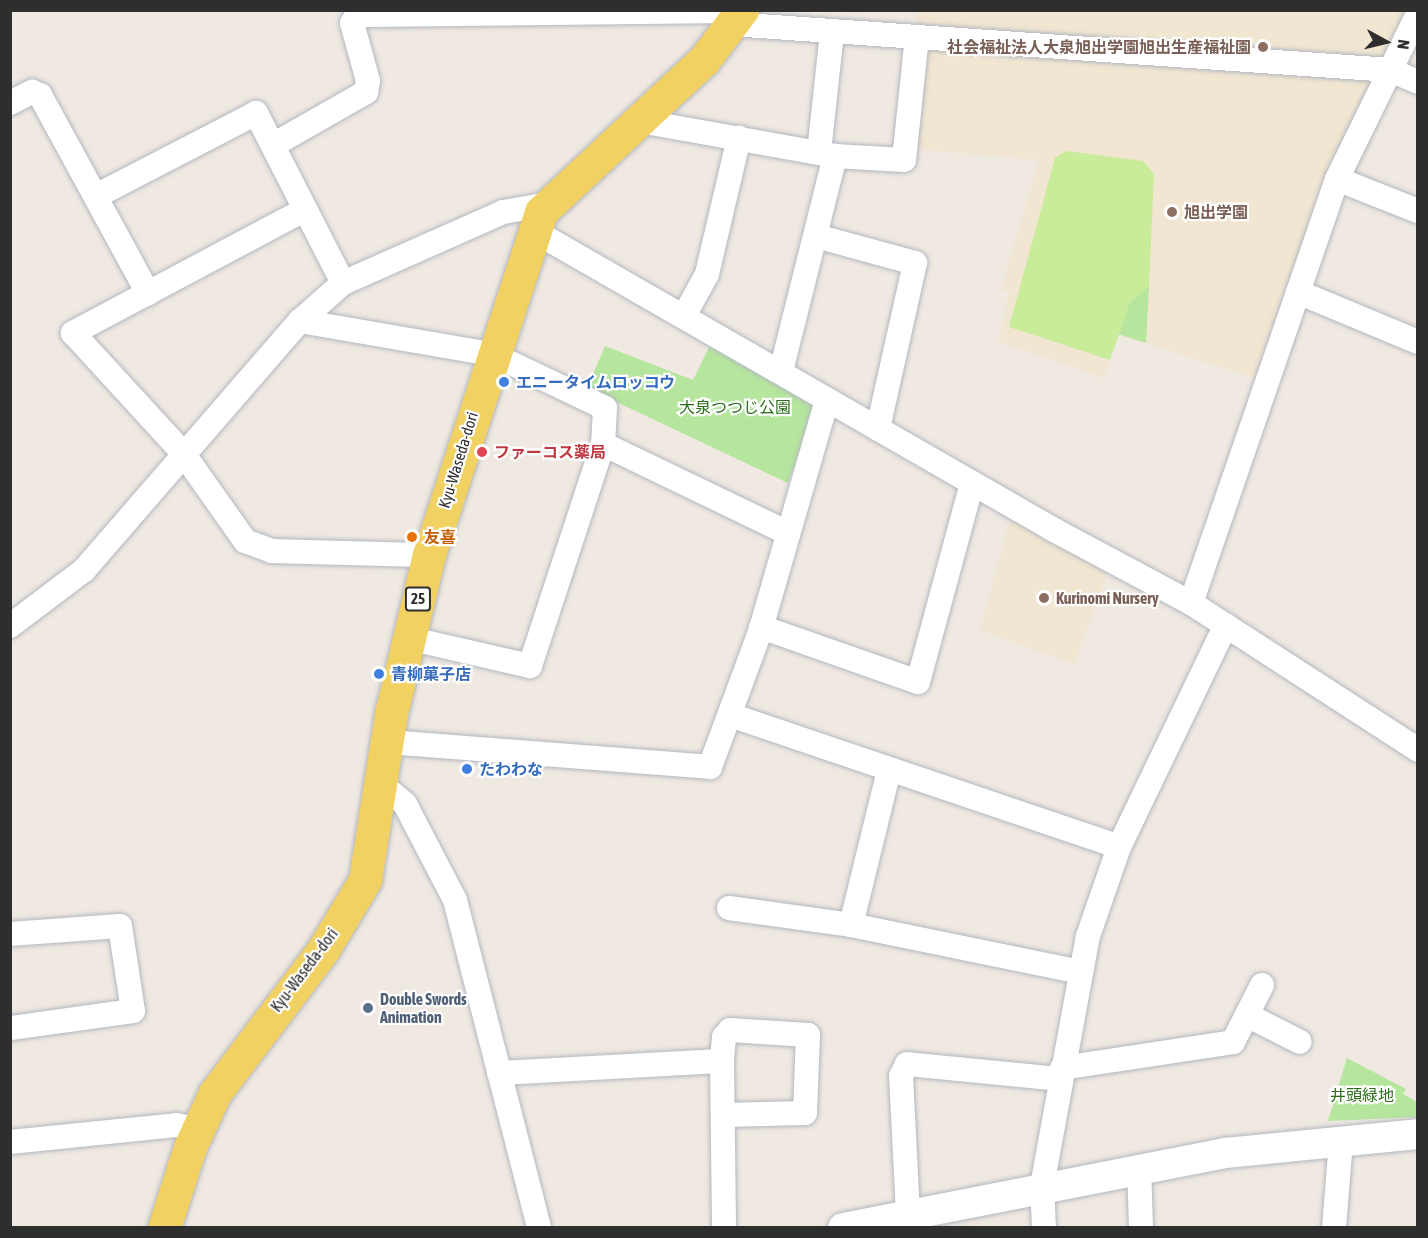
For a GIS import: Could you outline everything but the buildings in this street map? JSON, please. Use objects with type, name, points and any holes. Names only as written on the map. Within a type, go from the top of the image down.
[{"type":"main road","name":"Kyu-Waseda-dori","points":[[165,1227],[197,1129],[215,1093],[323,950],[362,888],[387,742],[408,638],[429,555],[492,354],[539,218],[704,60],[738,15]]},
{"type":"street","points":[[274,144],[366,92],[369,81],[352,23],[357,15],[613,12],[738,15],[832,32],[1390,70],[1418,82]]},
{"type":"street","points":[[1191,603],[1337,179],[1418,14]]},
{"type":"street","points":[[781,371],[816,236],[827,154],[832,32]]},
{"type":"street","points":[[640,121],[827,154],[904,160],[917,37]]},
{"type":"street","points":[[10,103],[32,92],[40,95],[98,195],[148,293]]},
{"type":"street","points":[[98,195],[251,113],[260,116],[304,210],[343,283]]},
{"type":"street","points":[[684,316],[707,274],[739,138]]},
{"type":"street","points":[[1337,179],[1418,211]]},
{"type":"street","points":[[304,210],[73,333],[183,453],[249,544],[272,551],[429,555]]},
{"type":"street","points":[[10,626],[84,570],[183,453],[300,321],[343,283],[503,212],[539,218],[684,316],[972,483],[1191,603],[1418,750]]},
{"type":"street","points":[[816,236],[915,263],[878,429]]},
{"type":"street","points":[[1298,292],[1418,342]]},
{"type":"street","points":[[300,321],[492,354],[601,403],[608,419],[603,444],[530,666],[408,638]]},
{"type":"street","points":[[387,742],[705,768],[713,763],[761,627],[827,400]]},
{"type":"street","points":[[603,444],[788,533]]},
{"type":"street","points":[[761,627],[918,682],[972,483]]},
{"type":"street","points":[[1044,1227],[1042,1186],[1079,972],[1119,847],[1226,625]]},
{"type":"street","points":[[730,715],[1119,847]]},
{"type":"street","points":[[851,925],[889,770]]},
{"type":"street","points":[[380,783],[405,804],[455,900],[539,1227]]},
{"type":"street","points":[[729,908],[851,925],[1079,972]]},
{"type":"street","points":[[10,934],[120,926],[133,1011],[10,1028]]},
{"type":"street","points":[[908,1214],[902,1076],[907,1064],[1060,1074],[1233,1042],[1262,985]]},
{"type":"street","points":[[1247,1015],[1300,1042]]},
{"type":"street","points":[[723,1115],[805,1113],[809,1039],[803,1032],[730,1030],[724,1037],[722,1061],[724,1227]]},
{"type":"street","points":[[499,1073],[722,1061]]},
{"type":"street","points":[[10,1142],[176,1125],[197,1129]]},
{"type":"street","points":[[843,1227],[1138,1167],[1418,1134]]},
{"type":"street","points":[[1334,1227],[1341,1142]]},
{"type":"street","points":[[1138,1167],[1141,1227]]},
{"type":"shaded area","name":"社会福祉法人大泉旭出学園旭出生産福祉園","points":[[917,10],[1413,11],[1389,64],[916,30]]},
{"type":"shaded area","name":"旭出学園","points":[[925,42],[1383,73],[1264,381],[1118,334],[1104,378],[998,342],[1009,292],[1001,289],[1039,160],[913,149]]},
{"type":"shaded area","name":"Kurinomi Nursery","points":[[1012,512],[1110,566],[1074,664],[980,630]]},
{"type":"green space","points":[[1066,151],[1143,161],[1154,174],[1149,286],[1130,303],[1110,360],[1009,327],[1055,158]]},
{"type":"green space","points":[[1149,286],[1146,343],[1118,334],[1130,302]]},
{"type":"green space","name":"大泉つつじ公園","points":[[713,339],[817,401],[788,483],[587,388],[605,346],[693,380]]},
{"type":"green space","name":"井頭緑地","points":[[1347,1058],[1406,1089],[1403,1094],[1417,1102],[1417,1117],[1328,1121]]},
{"type":"place","name":"社会福祉法人大泉旭出学園旭出生産福祉園","points":[[1263,47]]},
{"type":"place","name":"旭出学園","points":[[1172,212]]},
{"type":"place","name":"エニータイムロッコウ","points":[[504,382]]},
{"type":"place","name":"ファーコス薬局","points":[[482,452]]},
{"type":"place","name":"友喜","points":[[412,537]]},
{"type":"place","name":"Kurinomi Nursery","points":[[1044,598]]},
{"type":"place","name":"青柳菓子店","points":[[379,674]]},
{"type":"place","name":"たわわな","points":[[467,769]]},
{"type":"place","name":"Double Swords Animation","points":[[368,1008]]}]
